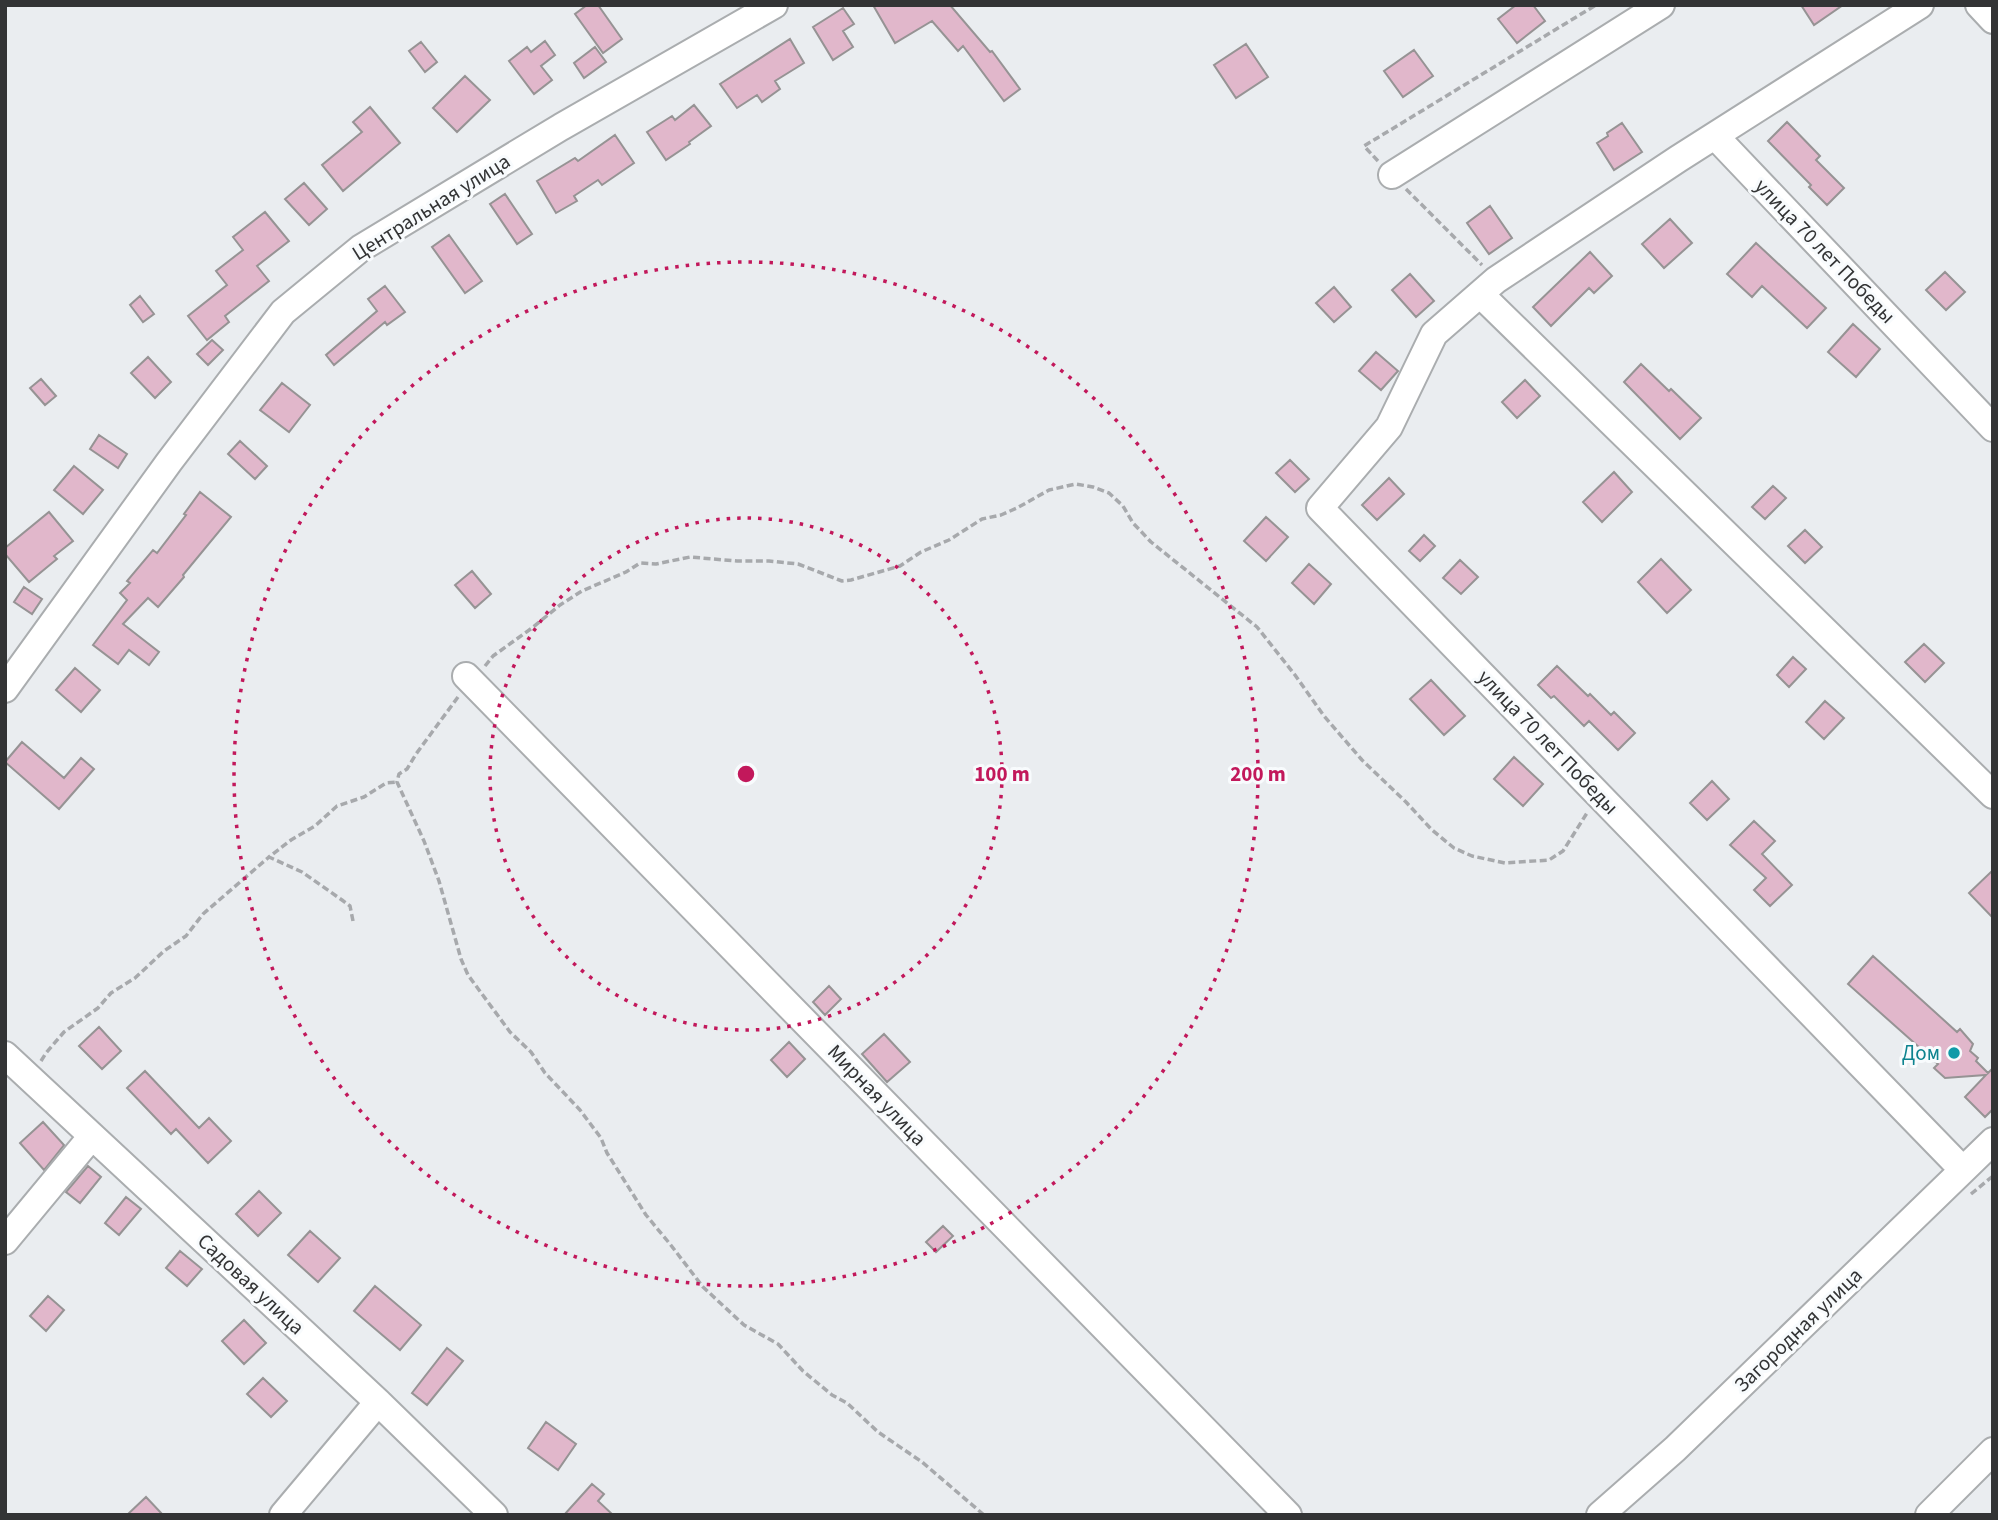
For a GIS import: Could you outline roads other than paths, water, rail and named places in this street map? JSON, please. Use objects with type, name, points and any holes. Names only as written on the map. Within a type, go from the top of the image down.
[{"type":"street","name":"Центральная улица","points":[[5,689],[169,462],[283,312],[361,248],[561,127],[774,5]]},
{"type":"street","points":[[1392,175],[1661,5]]},
{"type":"street","name":"улица 70 лет Победы","points":[[1920,5],[1714,136],[1488,287],[1434,334],[1389,427],[1320,508],[1963,1170]]},
{"type":"street","points":[[1979,5],[1993,20]]},
{"type":"street","name":"улица 70 лет Победы","points":[[1714,136],[1993,428]]},
{"type":"street","points":[[1488,287],[1993,795]]},
{"type":"street","name":"Мирная улица","points":[[469,680],[1287,1515]]},
{"type":"street","name":"Садовая улица","points":[[5,1055],[378,1402],[494,1515]]},
{"type":"street","points":[[5,1241],[92,1136]]},
{"type":"street","name":"Загородная улица","points":[[1600,1515],[1675,1449],[1993,1141]]},
{"type":"street","points":[[283,1515],[378,1402]]},
{"type":"street","points":[[1929,1515],[1993,1451]]},
{"type":"place","name":"Дом","points":[[1954,1053]]}]
